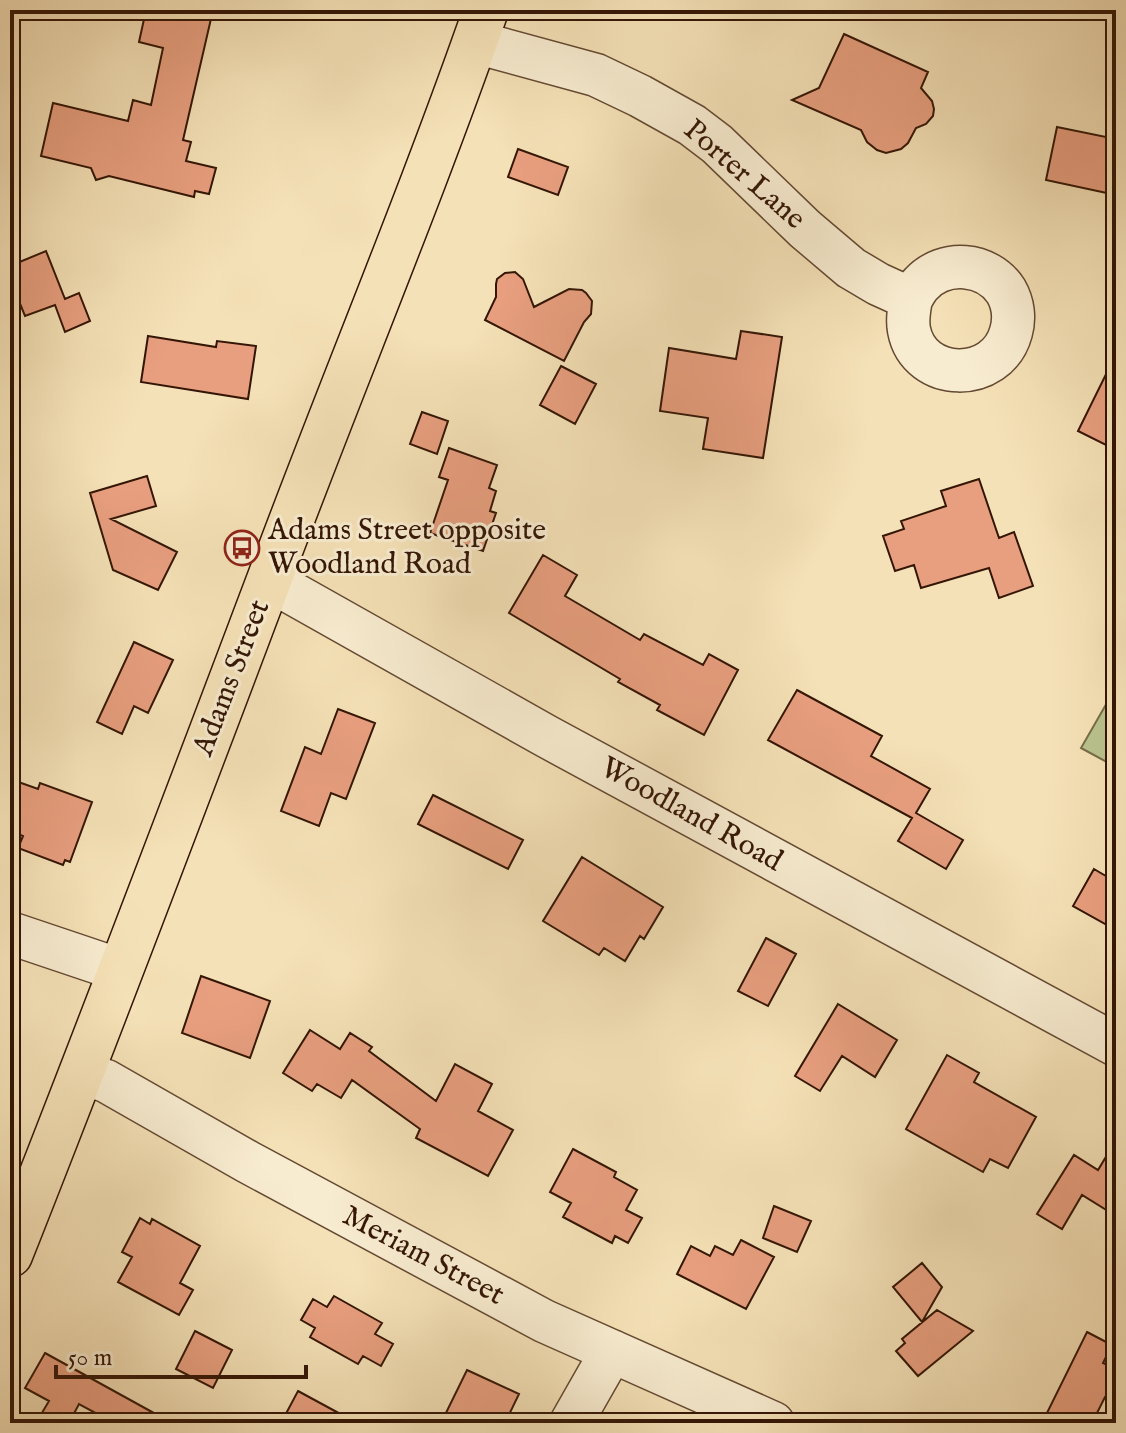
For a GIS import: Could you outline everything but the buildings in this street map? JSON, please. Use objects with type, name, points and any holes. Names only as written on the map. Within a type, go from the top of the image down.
[{"type":"main road","name":"Adams Street","points":[[10,1255],[377,303],[480,26]]},
{"type":"street","name":"Porter Lane","points":[[480,26],[596,75],[692,125],[717,144],[805,229],[851,268],[911,299]]},
{"type":"street","name":"Woodland Road","points":[[269,580],[591,760],[1116,1045]]},
{"type":"street","points":[[10,933],[120,970]]},
{"type":"street","name":"Meriam Street","points":[[82,1073],[106,1081],[248,1162],[544,1321],[773,1423]]},
{"type":"street","points":[[571,1423],[612,1351]]},
{"type":"green space","points":[[1116,687],[1116,767],[1081,748]]},
{"type":"place","name":"Adams Street opposite Woodland Road","points":[[242,548]]}]
